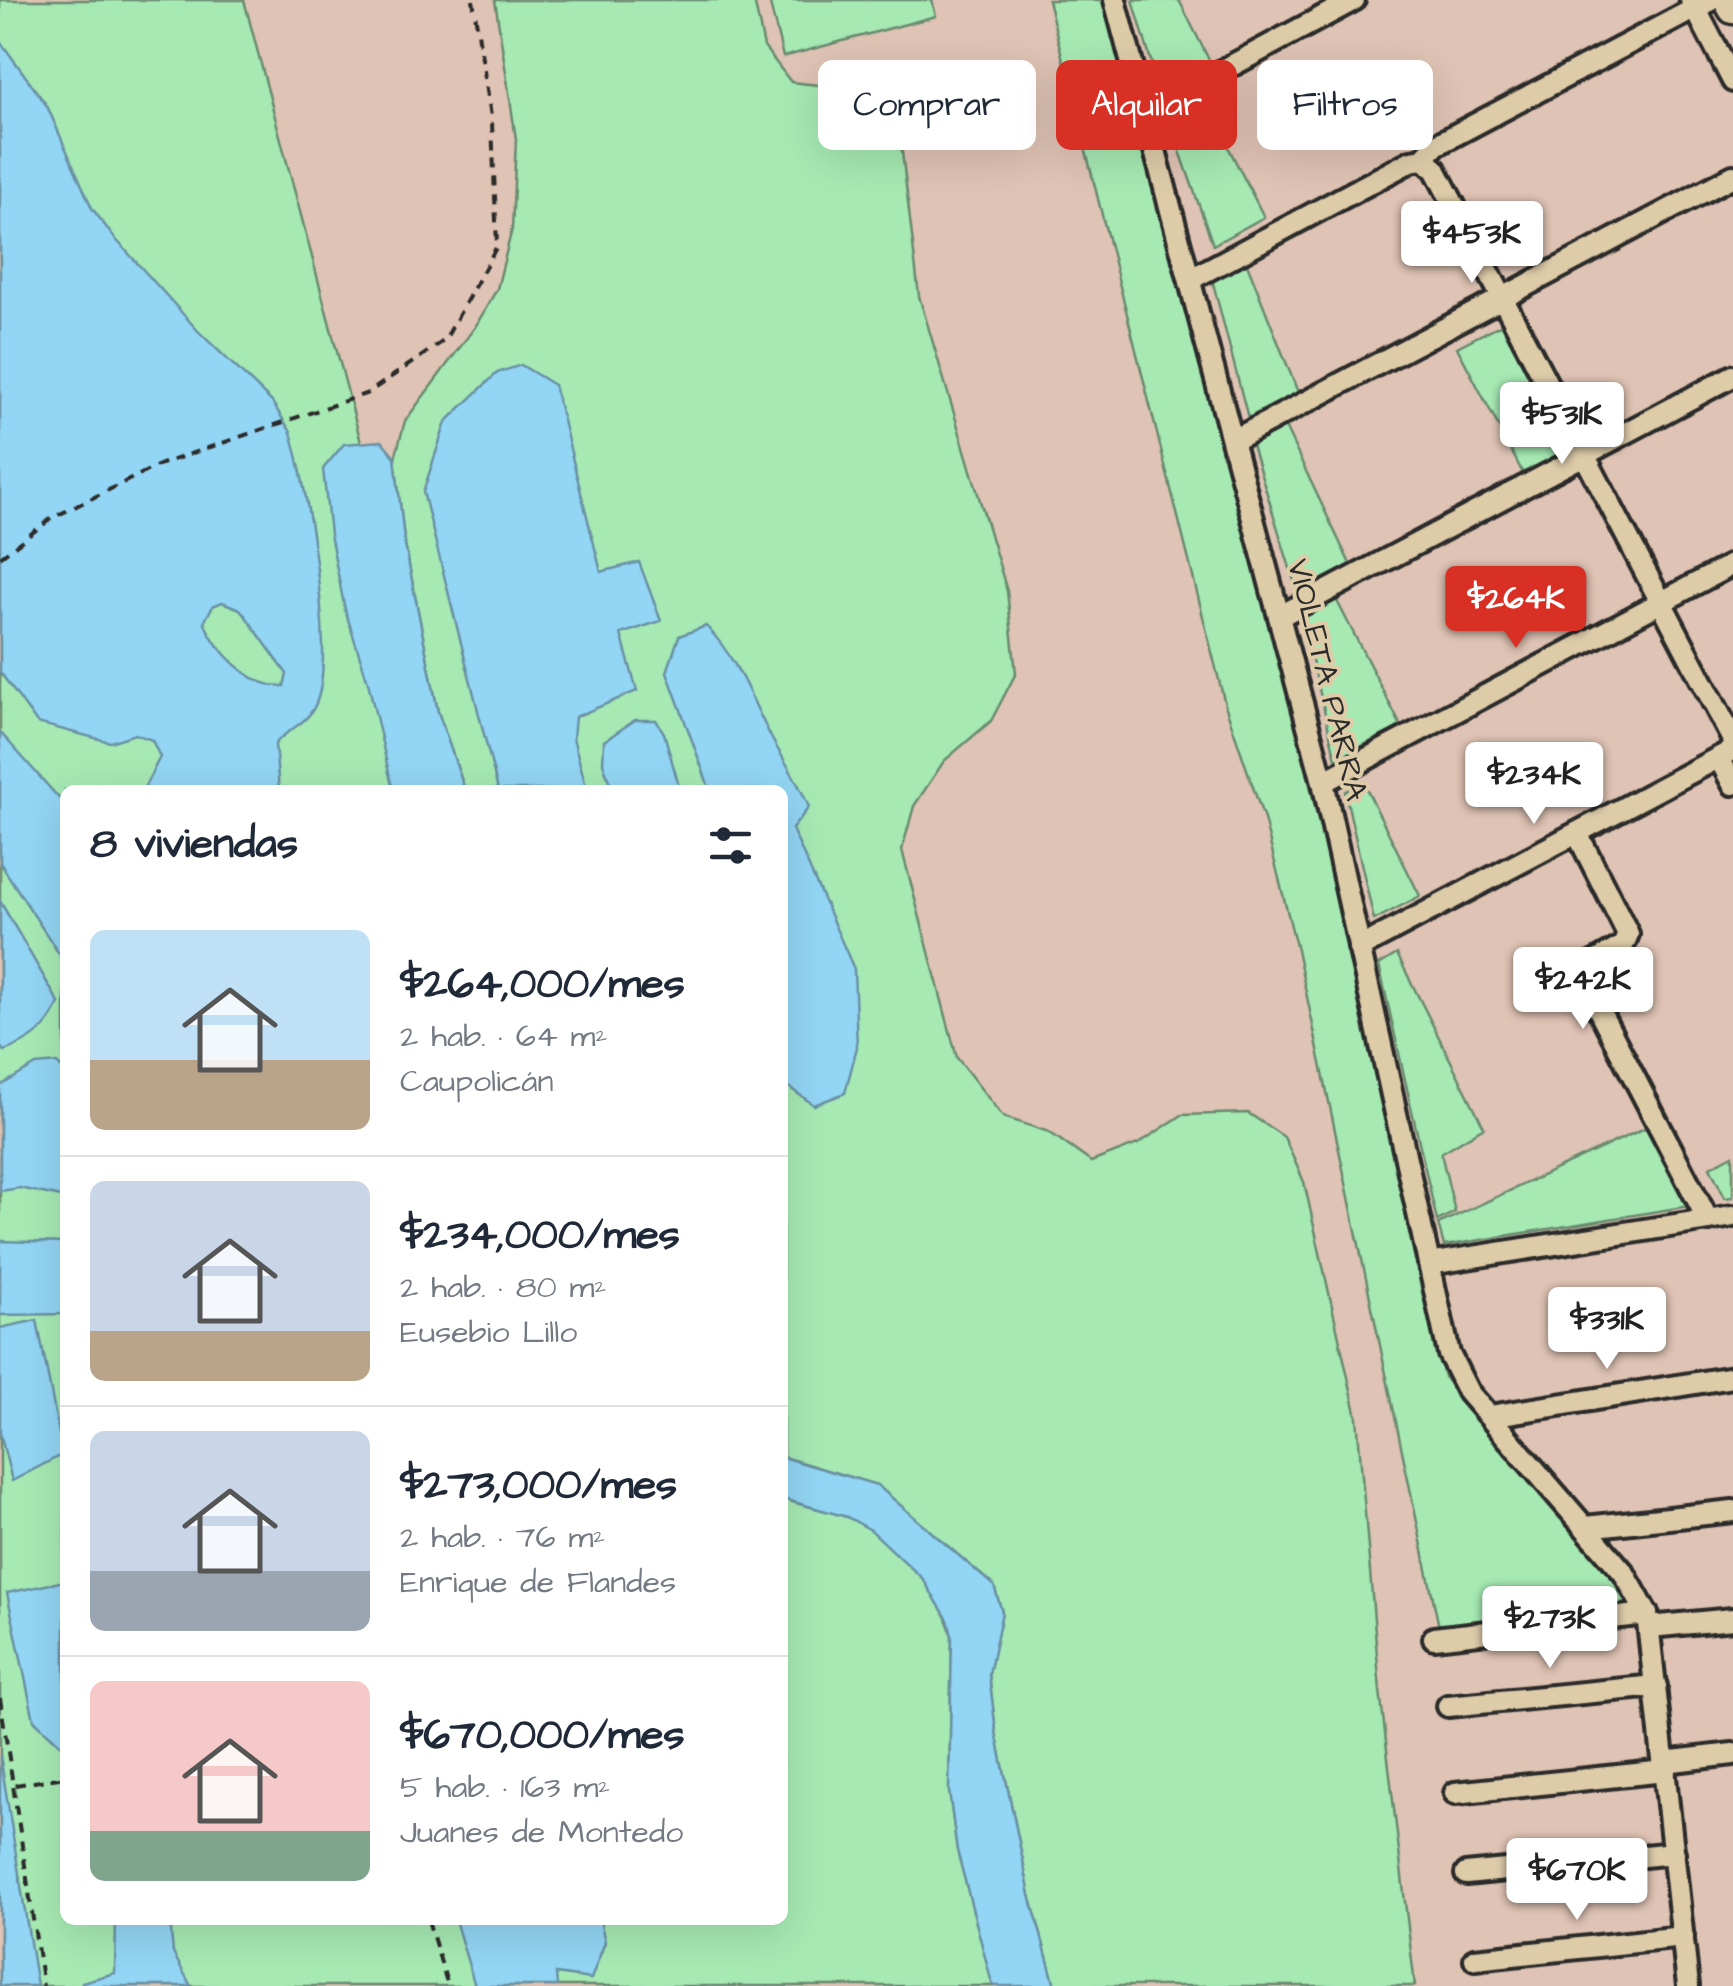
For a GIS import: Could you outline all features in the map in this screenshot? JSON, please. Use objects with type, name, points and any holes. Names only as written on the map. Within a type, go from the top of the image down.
[{"type":"main road","points":[[1728,0],[1733,9]]},
{"type":"street","name":"VIOLETA PARRA","points":[[1115,0],[1131,60]]},
{"type":"street","points":[[1237,62],[1354,0]]},
{"type":"street","points":[[1191,279],[1410,162],[1423,159],[1436,145],[1699,3],[1733,81]]},
{"type":"street","name":"VIOLETA PARRA","points":[[1155,150],[1282,615],[1323,782],[1449,1354],[1460,1380],[1490,1416]]},
{"type":"street","points":[[1423,159],[1434,169],[1733,740]]},
{"type":"street","points":[[1234,440],[1733,176]]},
{"type":"street","points":[[1282,615],[1733,376]]},
{"type":"street","points":[[1323,782],[1733,564]]},
{"type":"street","points":[[1359,948],[1726,754],[1733,784]]},
{"type":"street","points":[[1577,833],[1628,934],[1623,946],[1586,967],[1585,984],[1708,1220]]},
{"type":"street","points":[[1429,1264],[1733,1216]]},
{"type":"street","points":[[1490,1416],[1733,1377]]},
{"type":"street","points":[[1490,1416],[1634,1586],[1648,1621],[1688,1986]]},
{"type":"street","points":[[1586,1527],[1733,1511]]},
{"type":"street","points":[[1434,1638],[1648,1621],[1733,1619]]},
{"type":"street","points":[[1448,1706],[1656,1686]]},
{"type":"street","points":[[1456,1794],[1733,1754]]},
{"type":"street","points":[[1466,1874],[1674,1853]]},
{"type":"street","points":[[1476,1959],[1683,1938]]},
{"type":"path","points":[[0,556],[52,518],[161,464],[368,393],[445,340],[497,246],[492,122],[473,0]]},
{"type":"path","points":[[0,1698],[43,1986]]},
{"type":"path","points":[[14,1786],[60,1778]]},
{"type":"path","points":[[430,1925],[448,1986]]},
{"type":"green space","points":[[0,0],[244,0],[452,785],[60,785],[60,1925],[788,1925],[788,1500],[844,1516],[880,1535],[912,1564],[946,1618],[952,1636],[949,1791],[957,1850],[993,1986],[0,1986]]},
{"type":"green space","points":[[495,0],[754,0],[764,47],[791,82],[818,85],[818,150],[902,150],[919,296],[1007,591],[1016,673],[991,721],[944,761],[914,806],[902,850],[957,1058],[1003,1117],[1049,1132],[1091,1162],[1138,1144],[1182,1115],[1248,1113],[1284,1137],[1304,1182],[1357,1417],[1380,1691],[1415,1986],[1055,1986],[1030,1895],[996,1732],[989,1674],[1002,1612],[994,1586],[877,1485],[788,1458],[788,785],[463,785],[438,712],[404,540],[395,458],[405,421],[475,327],[497,289],[512,229],[516,139]]},
{"type":"green space","points":[[769,0],[932,0],[936,16],[783,57]]},
{"type":"green space","points":[[1048,0],[1104,0],[1120,60],[1063,60]]},
{"type":"green space","points":[[1133,0],[1179,0],[1209,60],[1151,60]]},
{"type":"green space","points":[[1086,150],[1144,150],[1284,670],[1444,1377],[1626,1594],[1630,1623],[1443,1646],[1298,954],[1264,819],[1226,708]]},
{"type":"green space","points":[[1180,150],[1230,150],[1264,217],[1213,245]]},
{"type":"green space","points":[[1246,261],[1299,395],[1249,422],[1212,279]]},
{"type":"green space","points":[[1502,324],[1569,457],[1526,479],[1457,347]]},
{"type":"green space","points":[[1285,427],[1351,566],[1298,594],[1252,445]]},
{"type":"green space","points":[[1335,597],[1401,726],[1336,759],[1301,615]]},
{"type":"green space","points":[[1363,782],[1420,896],[1374,920],[1345,792]]},
{"type":"green space","points":[[1397,954],[1484,1127],[1441,1153],[1455,1212],[1437,1221],[1379,965]]},
{"type":"green space","points":[[1649,1126],[1689,1206],[1444,1246],[1438,1224]]},
{"type":"green space","points":[[1733,1155],[1733,1197],[1725,1198],[1710,1167]]},
{"type":"water","points":[[0,41],[47,106],[92,208],[112,235],[200,333],[272,402],[291,432],[311,527],[321,608],[322,677],[317,701],[303,721],[275,744],[279,785],[146,785],[160,757],[152,740],[135,734],[110,742],[37,723],[0,672]],"holes":[[[222,602],[240,609],[287,674],[284,686],[271,685],[236,665],[204,622],[213,606]]]},
{"type":"water","points":[[521,365],[554,385],[601,572],[639,562],[661,621],[621,634],[637,691],[575,717],[573,738],[586,785],[497,785],[423,492],[446,422],[497,373]]},
{"type":"water","points":[[382,441],[395,457],[404,540],[438,712],[463,785],[392,785],[368,682],[345,610],[330,534],[323,469],[344,444]]},
{"type":"water","points":[[706,626],[717,639],[809,807],[792,829],[854,969],[857,1047],[845,1093],[814,1105],[788,1087],[788,785],[708,785],[667,672],[679,636]]},
{"type":"water","points":[[635,720],[656,720],[664,733],[679,785],[610,785],[603,763],[604,741]]},
{"type":"water","points":[[0,732],[60,799],[60,955],[0,863]]},
{"type":"water","points":[[0,901],[59,1003],[37,1033],[4,1051],[0,1046]]},
{"type":"water","points":[[57,1063],[60,1066],[60,1197],[20,1188],[0,1191],[0,1086],[36,1065]]},
{"type":"water","points":[[0,1241],[60,1243],[60,1314],[0,1315]]},
{"type":"water","points":[[37,1320],[60,1439],[60,1456],[12,1481],[0,1433],[0,1328]]},
{"type":"water","points":[[788,1459],[877,1485],[994,1586],[1002,1612],[989,1674],[996,1732],[1030,1895],[1055,1986],[993,1986],[957,1850],[949,1791],[952,1636],[948,1620],[923,1579],[871,1530],[847,1517],[788,1500]]},
{"type":"water","points":[[60,1582],[60,1744],[34,1720],[7,1593]]},
{"type":"water","points":[[0,1755],[37,1986],[0,1986]]},
{"type":"water","points":[[116,1925],[170,1925],[173,1953],[191,1986],[82,1986],[82,1982],[115,1973]]},
{"type":"water","points":[[457,1925],[601,1925],[605,1942],[591,1979],[556,1974],[557,1986],[475,1986]]}]
